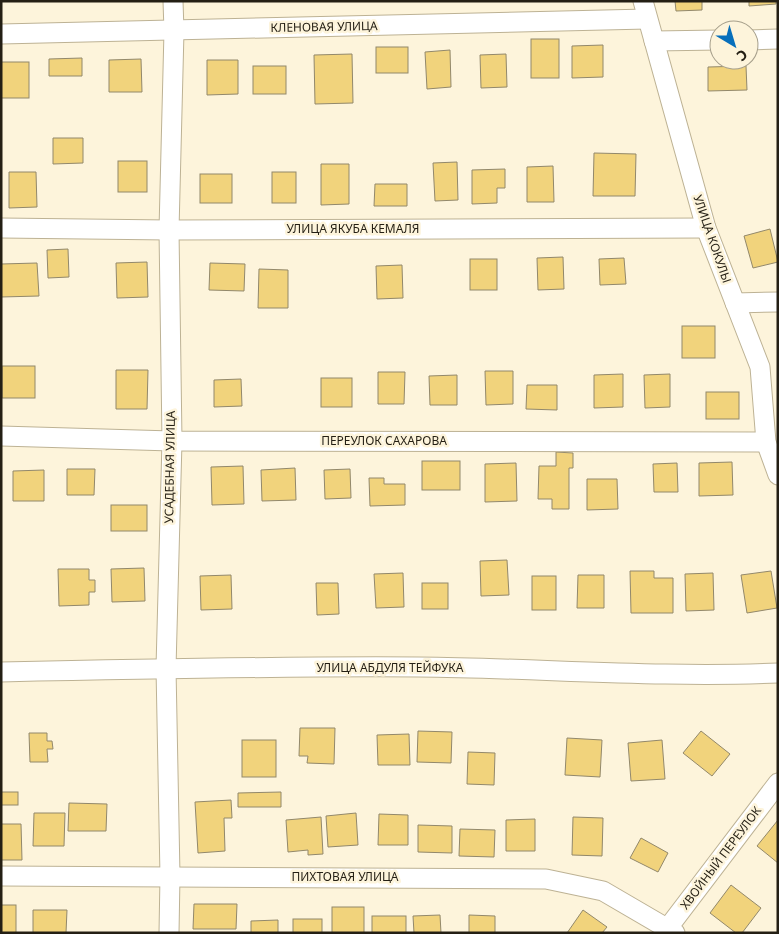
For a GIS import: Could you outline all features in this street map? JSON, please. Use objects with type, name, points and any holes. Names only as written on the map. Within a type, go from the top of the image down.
[{"type":"street","name":"УСАДЕБНАЯ УЛИЦА","points":[[170,933],[166,668],[172,441],[169,230],[174,31],[173,1]]},
{"type":"street","name":"КЛЕНОВАЯ УЛИЦА","points":[[1,34],[174,31],[645,10]]},
{"type":"street","name":"УЛИЦА КОКУЛЫ","points":[[645,10],[706,228],[760,367],[766,442],[778,475]]},
{"type":"street","points":[[759,40],[778,39]]},
{"type":"street","points":[[654,41],[709,40]]},
{"type":"street","name":"УЛИЦА ЯКУБА КЕМАЛЯ","points":[[1,228],[169,230],[706,228]]},
{"type":"street","points":[[735,303],[778,302]]},
{"type":"street","name":"ПЕРЕУЛОК САХАРОВА","points":[[1,436],[172,441],[766,442]]},
{"type":"street","name":"УЛИЦА АБДУЛЯ ТЕЙФУКА","points":[[1,672],[166,668],[420,667],[726,676],[778,673]]},
{"type":"street","name":"ХВОЙНЫЙ ПЕРЕУЛОК","points":[[669,931],[778,783]]},
{"type":"street","name":"ПИХТОВАЯ УЛИЦА","points":[[1,876],[546,879],[603,891],[669,931]]},
{"type":"building","points":[[675,1],[702,1],[702,10],[676,11]]},
{"type":"building","points":[[749,1],[776,1],[776,4],[749,6]]},
{"type":"building","points":[[531,39],[559,39],[559,78],[531,78]]},
{"type":"building","points":[[603,45],[603,77],[572,78],[572,46]]},
{"type":"building","points":[[376,47],[408,47],[408,73],[376,73]]},
{"type":"building","points":[[450,50],[451,87],[427,89],[425,52]]},
{"type":"building","points":[[352,54],[353,103],[315,104],[314,55]]},
{"type":"building","points":[[506,54],[507,87],[481,88],[480,55]]},
{"type":"building","points":[[82,58],[82,76],[49,76],[49,59]]},
{"type":"building","points":[[141,59],[142,92],[109,92],[109,60]]},
{"type":"building","points":[[207,60],[238,60],[238,94],[207,95]]},
{"type":"building","points":[[1,62],[29,62],[29,98],[1,98]]},
{"type":"building","points":[[253,66],[286,66],[286,94],[253,94]]},
{"type":"building","points":[[708,67],[709,70],[746,70],[747,90],[708,91]]},
{"type":"building","points":[[53,138],[83,138],[83,163],[53,164]]},
{"type":"building","points":[[594,153],[636,154],[635,196],[593,196]]},
{"type":"building","points":[[118,161],[147,161],[147,192],[118,192]]},
{"type":"building","points":[[457,162],[458,200],[435,201],[433,163]]},
{"type":"building","points":[[321,164],[349,164],[349,204],[321,205]]},
{"type":"building","points":[[553,166],[554,202],[527,202],[527,167]]},
{"type":"building","points":[[505,169],[505,188],[497,188],[497,203],[472,204],[472,170]]},
{"type":"building","points":[[9,172],[36,172],[37,207],[9,208]]},
{"type":"building","points":[[272,172],[296,172],[296,203],[272,203]]},
{"type":"building","points":[[200,174],[232,174],[232,203],[200,203]]},
{"type":"building","points":[[375,184],[407,184],[407,206],[374,206]]},
{"type":"building","points":[[770,229],[778,262],[753,268],[744,236]]},
{"type":"building","points":[[68,249],[69,277],[48,278],[47,250]]},
{"type":"building","points":[[563,257],[564,289],[538,290],[537,258]]},
{"type":"building","points":[[624,258],[626,284],[600,285],[599,259]]},
{"type":"building","points":[[470,259],[497,259],[497,290],[470,290]]},
{"type":"building","points":[[147,262],[148,297],[117,298],[116,263]]},
{"type":"building","points":[[37,263],[39,296],[1,297],[1,264]]},
{"type":"building","points":[[210,263],[245,264],[244,291],[209,290]]},
{"type":"building","points":[[402,265],[403,298],[377,299],[376,266]]},
{"type":"building","points":[[259,269],[288,270],[288,308],[258,308]]},
{"type":"building","points":[[682,326],[715,326],[715,358],[682,358]]},
{"type":"building","points":[[2,366],[35,366],[35,398],[2,398]]},
{"type":"building","points":[[116,370],[148,370],[147,409],[116,409]]},
{"type":"building","points":[[485,371],[513,371],[513,404],[486,405]]},
{"type":"building","points":[[378,372],[405,372],[404,404],[378,404]]},
{"type":"building","points":[[623,374],[623,407],[594,408],[594,375]]},
{"type":"building","points":[[670,374],[670,407],[645,408],[644,375]]},
{"type":"building","points":[[457,375],[457,405],[430,405],[429,376]]},
{"type":"building","points":[[321,378],[352,378],[352,407],[321,407]]},
{"type":"building","points":[[241,379],[242,406],[214,407],[214,380]]},
{"type":"building","points":[[527,385],[557,385],[557,410],[526,409]]},
{"type":"building","points":[[706,392],[739,392],[739,419],[706,419]]},
{"type":"building","points":[[556,452],[573,453],[573,468],[569,468],[569,509],[552,509],[552,499],[538,499],[539,466],[556,466]]},
{"type":"building","points":[[422,461],[460,461],[460,490],[422,490]]},
{"type":"building","points":[[732,462],[733,495],[699,496],[699,463]]},
{"type":"building","points":[[516,463],[517,501],[485,502],[485,464]]},
{"type":"building","points":[[677,463],[678,492],[654,492],[653,464]]},
{"type":"building","points":[[243,466],[244,504],[212,505],[211,467]]},
{"type":"building","points":[[295,468],[296,500],[262,501],[261,470]]},
{"type":"building","points":[[67,469],[95,469],[94,495],[67,495]]},
{"type":"building","points":[[350,469],[351,498],[325,499],[324,470]]},
{"type":"building","points":[[44,470],[44,501],[13,501],[13,471]]},
{"type":"building","points":[[369,478],[384,478],[384,484],[405,484],[405,505],[370,506]]},
{"type":"building","points":[[587,479],[617,479],[618,509],[587,510]]},
{"type":"building","points":[[111,505],[147,505],[147,531],[111,531]]},
{"type":"building","points":[[507,560],[509,595],[481,596],[480,561]]},
{"type":"building","points":[[144,568],[145,601],[112,602],[111,569]]},
{"type":"building","points":[[58,569],[89,569],[89,580],[95,580],[95,592],[89,592],[89,605],[59,606]]},
{"type":"building","points":[[630,571],[654,571],[654,578],[673,578],[673,613],[631,613]]},
{"type":"building","points":[[771,571],[777,608],[747,613],[741,575]]},
{"type":"building","points":[[403,573],[404,607],[376,608],[374,574]]},
{"type":"building","points":[[713,573],[714,610],[686,611],[685,574]]},
{"type":"building","points":[[231,575],[232,609],[201,610],[200,576]]},
{"type":"building","points":[[578,575],[604,575],[604,608],[577,608]]},
{"type":"building","points":[[532,576],[556,576],[556,610],[532,610]]},
{"type":"building","points":[[316,583],[338,583],[339,614],[317,615]]},
{"type":"building","points":[[422,583],[448,583],[448,609],[422,609]]},
{"type":"building","points":[[300,728],[335,728],[334,764],[307,763],[308,756],[299,756]]},
{"type":"building","points":[[418,731],[452,732],[451,763],[417,762]]},
{"type":"building","points":[[701,731],[730,754],[712,776],[683,753]]},
{"type":"building","points":[[29,733],[47,733],[47,741],[52,741],[53,749],[47,749],[48,762],[30,762]]},
{"type":"building","points":[[409,734],[410,765],[378,765],[377,735]]},
{"type":"building","points":[[567,738],[602,740],[600,777],[565,775]]},
{"type":"building","points":[[242,740],[276,740],[276,777],[242,777]]},
{"type":"building","points":[[662,740],[665,779],[631,781],[628,743]]},
{"type":"building","points":[[468,752],[495,753],[494,785],[467,784]]},
{"type":"building","points":[[1,792],[18,792],[18,805],[1,805]]},
{"type":"building","points":[[281,792],[281,807],[238,807],[238,793]]},
{"type":"building","points":[[231,800],[232,818],[224,818],[225,851],[198,853],[195,802]]},
{"type":"building","points":[[69,803],[107,804],[106,831],[68,831]]},
{"type":"building","points":[[34,813],[65,813],[64,846],[33,846]]},
{"type":"building","points":[[356,813],[358,845],[328,847],[326,816]]},
{"type":"building","points":[[379,814],[408,815],[408,845],[378,845]]},
{"type":"building","points":[[321,817],[323,854],[308,855],[308,850],[288,852],[286,820]]},
{"type":"building","points":[[573,817],[603,818],[602,856],[572,855]]},
{"type":"building","points":[[535,819],[535,851],[506,851],[506,820]]},
{"type":"building","points":[[778,820],[778,863],[757,846]]},
{"type":"building","points":[[1,824],[21,824],[22,860],[1,860]]},
{"type":"building","points":[[418,825],[452,826],[452,853],[418,852]]},
{"type":"building","points":[[460,829],[495,830],[494,857],[459,856]]},
{"type":"building","points":[[641,838],[668,853],[658,872],[630,858]]},
{"type":"building","points":[[731,885],[761,908],[742,933],[736,933],[710,913]]},
{"type":"building","points":[[194,904],[237,904],[236,929],[193,929]]},
{"type":"building","points":[[1,905],[16,905],[16,933],[1,933]]},
{"type":"building","points":[[332,907],[364,907],[364,933],[332,933]]},
{"type":"building","points":[[33,910],[67,910],[66,933],[33,933]]},
{"type":"building","points":[[583,910],[607,927],[602,933],[567,933]]},
{"type":"building","points":[[440,915],[441,933],[414,933],[413,916]]},
{"type":"building","points":[[469,915],[495,916],[495,933],[469,933]]},
{"type":"building","points":[[372,916],[406,916],[406,933],[372,933]]},
{"type":"building","points":[[293,919],[322,919],[322,933],[293,933]]},
{"type":"building","points":[[278,920],[278,933],[251,933],[251,921]]}]
